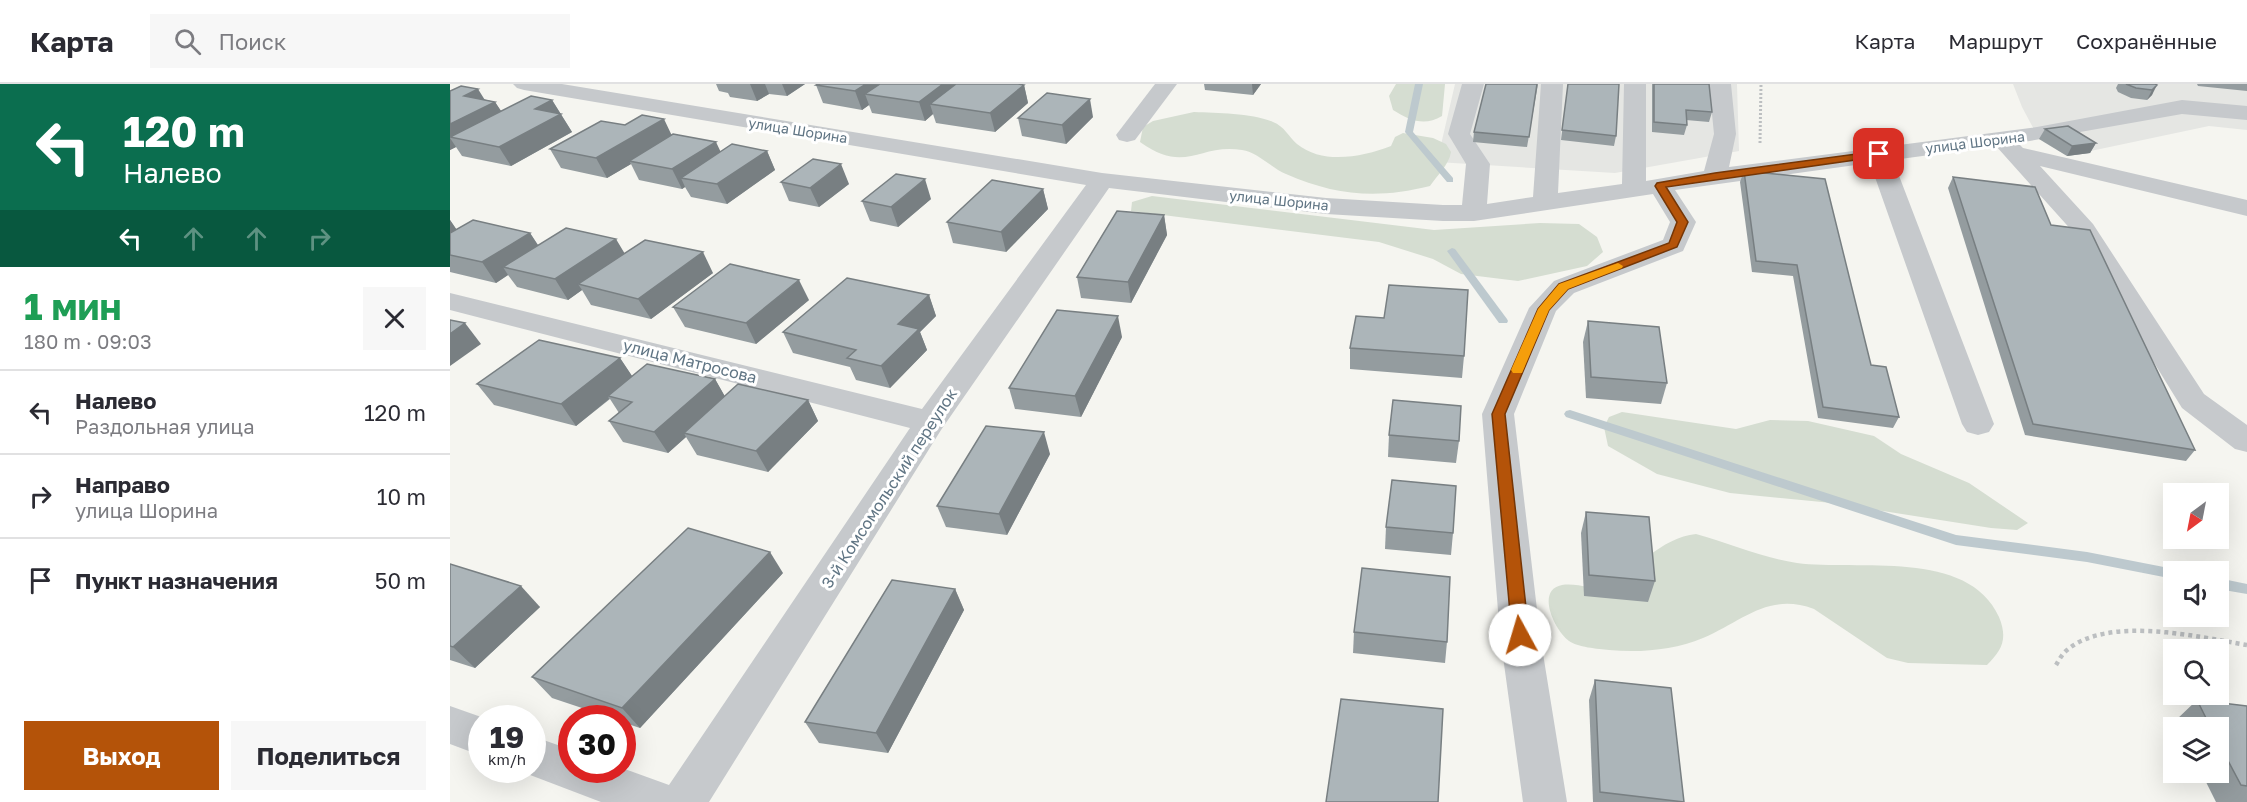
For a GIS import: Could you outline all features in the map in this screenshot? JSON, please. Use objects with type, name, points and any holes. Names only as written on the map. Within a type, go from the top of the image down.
[{"type":"street","name":"улица Шорина","points":[[524,84],[1102,180],[1326,206],[1474,213],[1715,176],[1879,154],[2008,146],[2037,134],[2177,99],[2247,113]]},
{"type":"street","points":[[1127,135],[1166,84]]},
{"type":"street","points":[[1473,84],[1459,134],[1478,164],[1474,213]]},
{"type":"street","points":[[1545,203],[1552,84]]},
{"type":"street","points":[[1545,802],[1520,635],[1498,414],[1544,309],[1563,287],[1674,245],[1683,222],[1647,188],[1635,84]]},
{"type":"street","points":[[1715,176],[1725,134],[1720,84]]},
{"type":"street","points":[[2008,146],[2247,208]]},
{"type":"street","points":[[2008,146],[2084,229],[2193,401],[2247,441]]},
{"type":"street","points":[[1879,154],[1978,424]]},
{"type":"street","name":"3-й Комсомольский переулок","points":[[684,802],[930,422],[1102,180]]},
{"type":"street","name":"улица Матросова","points":[[450,301],[930,422]]},
{"type":"street","points":[[450,725],[468,732]]},
{"type":"street","points":[[546,761],[657,802]]},
{"type":"path","points":[[1759,170],[1761,84]]},
{"type":"path","points":[[2056,665],[2066,651],[2094,636],[2118,632],[2157,633],[2247,645]]},
{"type":"shaded area","points":[[1396,84],[1445,84],[1442,116],[1423,122],[1405,117],[1393,110],[1389,96]]},
{"type":"shaded area","points":[[1455,84],[1737,84],[1739,151],[1615,173],[1437,162]]},
{"type":"shaded area","points":[[2013,84],[2247,84],[2247,130],[2209,126],[2067,156],[2039,139]]},
{"type":"shaded area","points":[[1194,112],[1234,114],[1264,119],[1280,126],[1307,151],[1331,157],[1355,156],[1380,150],[1391,146],[1395,137],[1403,133],[1433,138],[1446,144],[1451,152],[1446,165],[1430,186],[1375,194],[1340,191],[1304,181],[1281,171],[1248,151],[1227,149],[1192,156],[1169,156],[1156,152],[1140,142],[1143,127],[1153,121]]},
{"type":"shaded area","points":[[1152,196],[1434,230],[1540,223],[1579,224],[1597,237],[1603,252],[1587,266],[1518,281],[1461,274],[1433,259],[1379,242],[1131,211],[1132,202]]},
{"type":"shaded area","points":[[1622,412],[1736,429],[1770,420],[1808,421],[1874,436],[1901,454],[1969,483],[2028,523],[2017,530],[1991,528],[1832,503],[1730,493],[1657,474],[1608,446],[1604,427],[1609,417]]},
{"type":"shaded area","points":[[1696,534],[1784,561],[1822,565],[1909,567],[1937,572],[1963,581],[1984,595],[1999,617],[2003,632],[2002,644],[1987,665],[1908,663],[1887,658],[1814,609],[1783,604],[1756,611],[1703,638],[1657,650],[1621,651],[1582,646],[1569,641],[1558,629],[1550,611],[1549,602],[1554,588],[1574,585],[1608,592],[1637,565],[1660,548],[1683,536]]},
{"type":"building","points":[[866,84],[855,91],[816,85]]},
{"type":"building","points":[[880,84],[943,84],[919,102],[865,94]]},
{"type":"building","points":[[956,84],[1024,85],[990,113],[930,104]]},
{"type":"building","points":[[1486,84],[1537,84],[1529,137],[1474,132]]},
{"type":"building","points":[[1568,84],[1619,84],[1616,136],[1562,130]]},
{"type":"building","points":[[1654,84],[1709,84],[1712,112],[1686,110],[1687,125],[1654,122]]},
{"type":"building","points":[[2126,84],[2155,84],[2157,85],[2152,90]]},
{"type":"building","points":[[461,86],[478,89],[464,96],[495,102],[450,124],[450,91]]},
{"type":"building","points":[[1047,93],[1090,99],[1062,125],[1018,118]]},
{"type":"building","points":[[531,96],[552,100],[535,109],[561,114],[499,147],[450,137]]},
{"type":"building","points":[[642,115],[664,119],[596,158],[550,149],[601,121],[625,125]]},
{"type":"building","points":[[2068,126],[2096,143],[2072,146],[2045,129]]},
{"type":"building","points":[[673,134],[716,142],[672,169],[629,161]]},
{"type":"building","points":[[732,144],[767,151],[717,184],[681,178]]},
{"type":"building","points":[[813,159],[841,164],[810,188],[781,182]]},
{"type":"building","points":[[1744,171],[1825,179],[1871,365],[1886,367],[1899,417],[1823,407],[1797,265],[1756,261]]},
{"type":"building","points":[[896,174],[925,179],[891,207],[862,201]]},
{"type":"building","points":[[1953,177],[2035,187],[2051,225],[2090,230],[2195,450],[2033,424]]},
{"type":"building","points":[[992,180],[1043,189],[1001,232],[947,222]]},
{"type":"building","points":[[1117,211],[1164,215],[1128,282],[1077,277]]},
{"type":"building","points":[[473,220],[530,233],[482,262],[450,255],[450,233]]},
{"type":"building","points":[[566,228],[616,239],[555,279],[503,267]]},
{"type":"building","points":[[645,240],[703,252],[638,299],[578,284]]},
{"type":"building","points":[[730,264],[799,280],[746,323],[673,307]]},
{"type":"building","points":[[847,278],[929,295],[898,324],[919,329],[881,366],[847,358],[856,350],[783,332]]},
{"type":"building","points":[[1389,285],[1468,290],[1464,356],[1350,348],[1356,316],[1384,318]]},
{"type":"building","points":[[1057,310],[1118,316],[1075,396],[1009,388]]},
{"type":"building","points":[[450,320],[465,323],[450,334]]},
{"type":"building","points":[[1588,321],[1659,327],[1667,383],[1591,377]]},
{"type":"building","points":[[539,340],[620,358],[561,404],[477,384]]},
{"type":"building","points":[[647,364],[715,379],[654,432],[609,421],[632,402],[608,396]]},
{"type":"building","points":[[738,384],[808,400],[756,451],[684,433]]},
{"type":"building","points":[[1393,400],[1461,406],[1459,441],[1389,435]]},
{"type":"building","points":[[986,426],[1044,432],[999,514],[937,506]]},
{"type":"building","points":[[1392,480],[1456,486],[1453,533],[1386,527]]},
{"type":"building","points":[[1586,512],[1649,517],[1655,581],[1589,575]]},
{"type":"building","points":[[688,528],[770,552],[625,705],[613,705],[532,677]]},
{"type":"building","points":[[450,564],[521,586],[453,647],[450,646]]},
{"type":"building","points":[[1362,568],[1450,577],[1447,642],[1354,632]]},
{"type":"building","points":[[892,580],[955,589],[876,733],[805,722]]},
{"type":"building","points":[[1595,680],[1671,688],[1684,802],[1600,792]]},
{"type":"building","points":[[1341,699],[1443,709],[1438,802],[1326,802]]},
{"type":"building","points":[[2200,705],[2247,706],[2247,786],[2241,785],[2229,763],[2229,717],[2206,717]]},
{"type":"waterway","points":[[1419,84],[1409,132],[1450,180]]},
{"type":"waterway","points":[[1452,251],[1503,321]]},
{"type":"waterway","points":[[1570,414],[1956,540],[2087,557],[2163,572]]},
{"type":"waterway","points":[[2229,585],[2247,589]]},
{"type":"slow traffic","points":[[1517,370],[1544,309],[1563,287],[1618,266]]},
{"type":"route","points":[[1520,635],[1498,414],[1544,309],[1563,287],[1674,245],[1683,222],[1660,186],[1715,176],[1879,154]]}]
